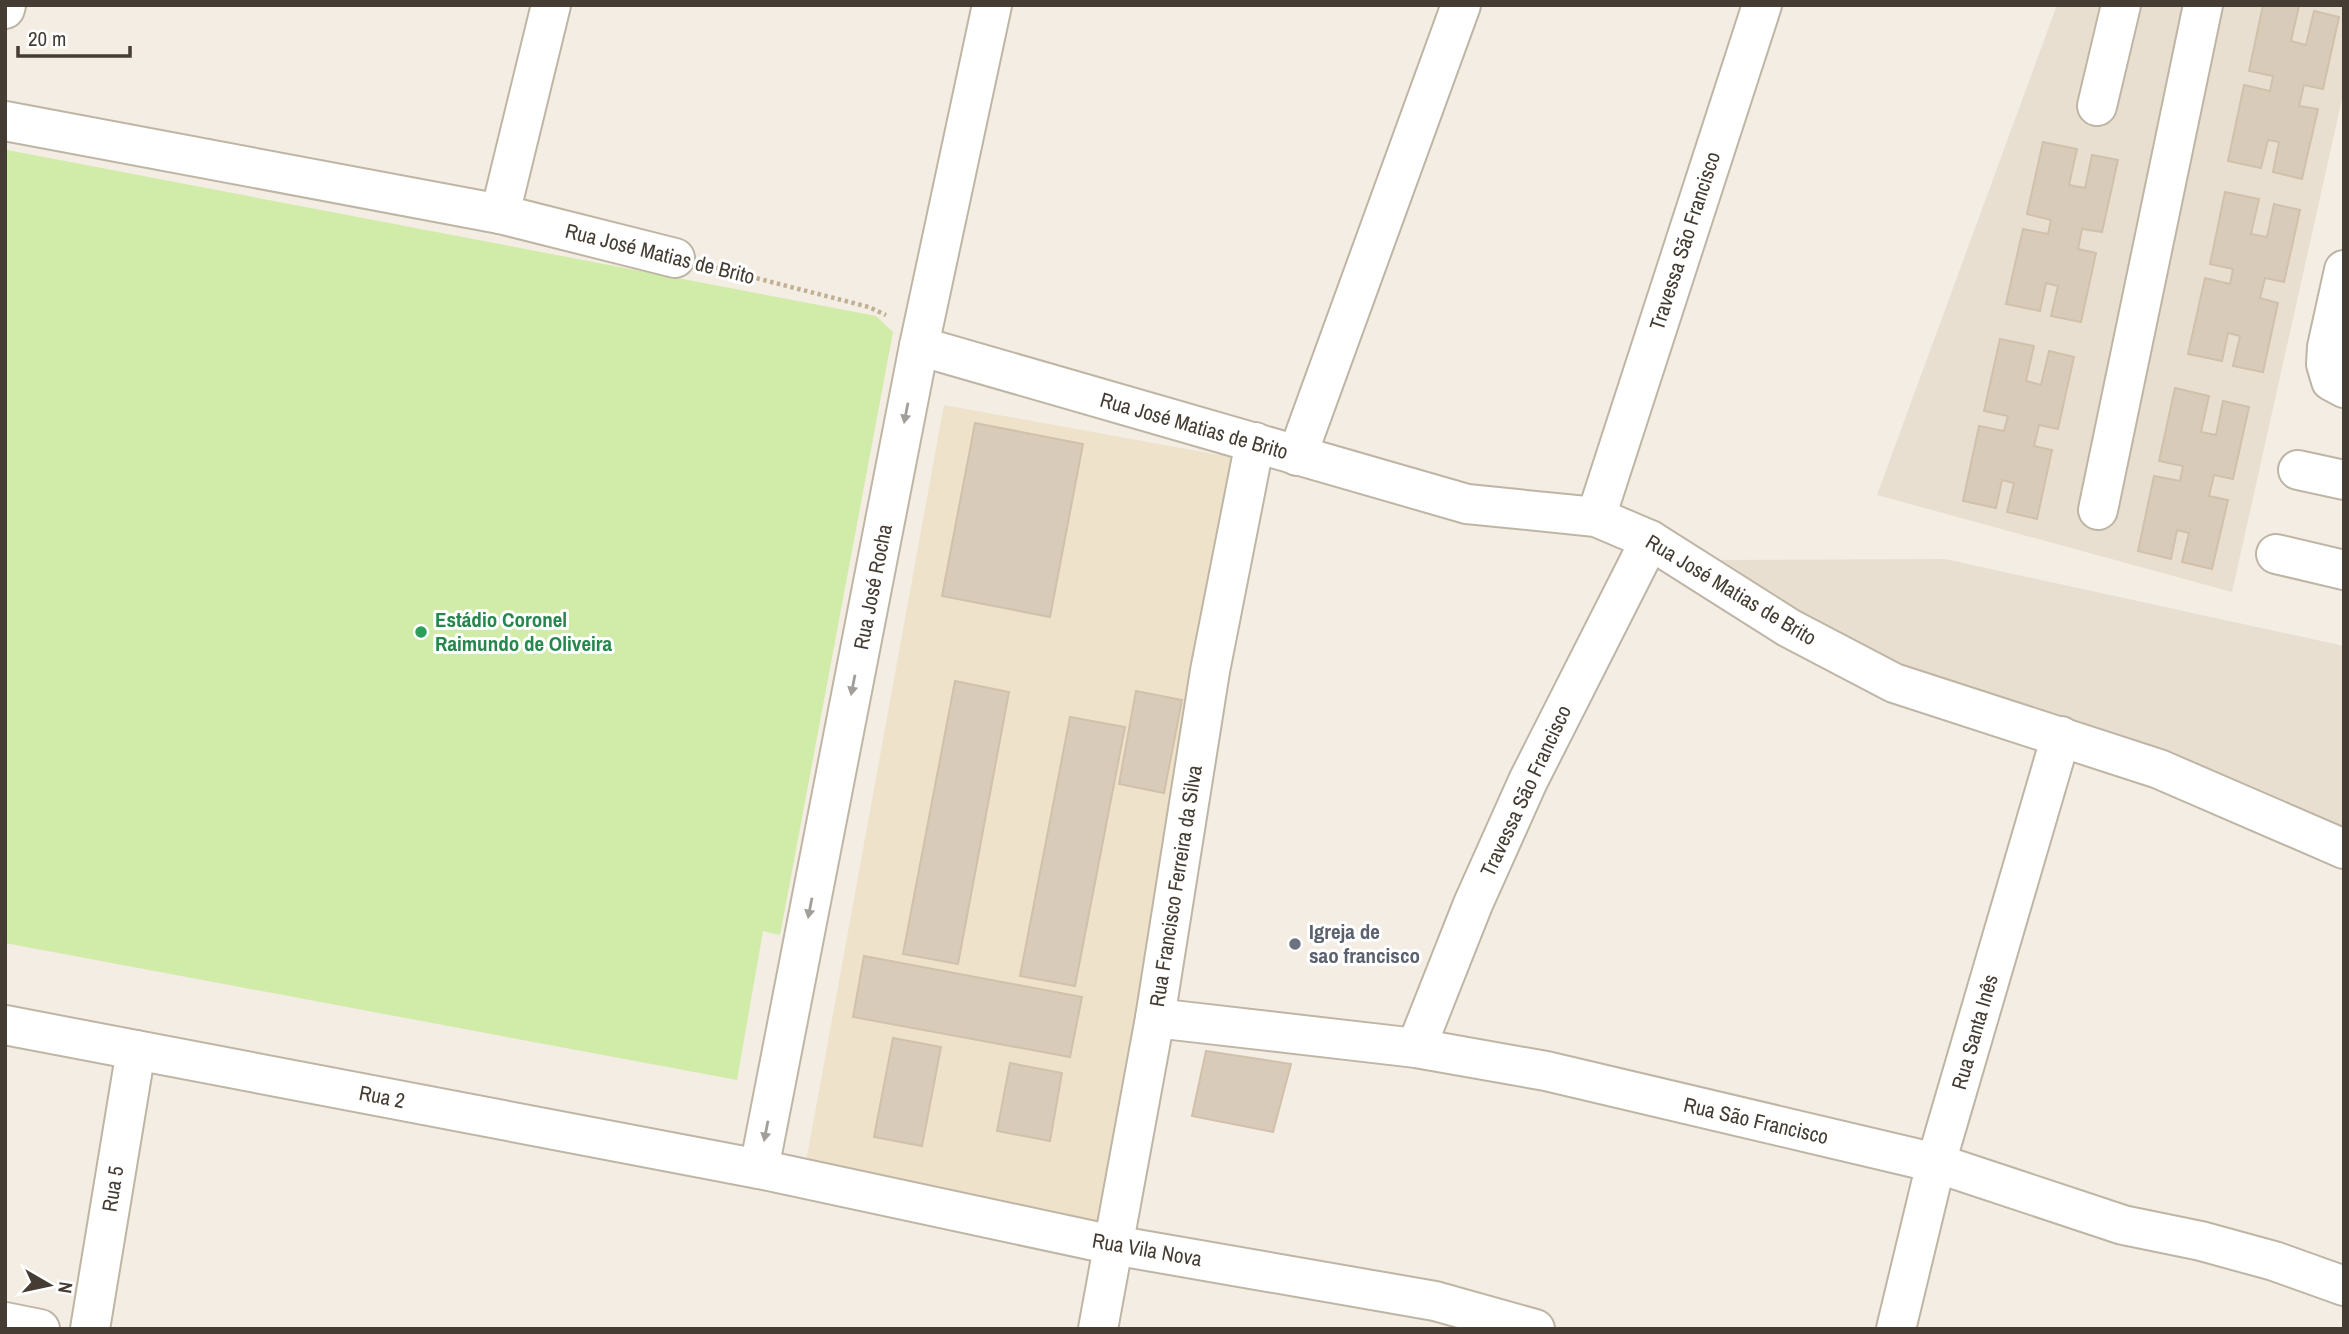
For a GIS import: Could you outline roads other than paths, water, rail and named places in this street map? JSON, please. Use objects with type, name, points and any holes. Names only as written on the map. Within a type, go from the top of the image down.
[{"type":"street","points":[[500,214],[551,5]]},
{"type":"street","name":"Rua José Rocha","points":[[759,1169],[919,346],[992,5]]},
{"type":"street","points":[[1297,456],[1461,5]]},
{"type":"street","name":"Travessa São Francisco","points":[[1596,517],[1762,5]]},
{"type":"street","points":[[2097,106],[2122,5]]},
{"type":"street","points":[[2098,510],[2203,5]]},
{"type":"street","name":"Rua José Matias de Brito","points":[[5,121],[500,214],[675,258]]},
{"type":"street","points":[[2344,270],[2326,364],[2331,381],[2344,388]]},
{"type":"street","name":"Rua José Matias de Brito","points":[[919,346],[1467,504],[1596,517],[1650,540],[1789,628],[1894,683],[2159,769],[2344,849]]},
{"type":"street","name":"Rua Francisco Ferreira da Silva","points":[[1098,1329],[1155,1018],[1210,671],[1255,442]]},
{"type":"street","points":[[2298,470],[2344,480]]},
{"type":"street","name":"Travessa São Francisco","points":[[1416,1048],[1473,904],[1528,781],[1650,540]]},
{"type":"street","points":[[2276,554],[2344,570]]},
{"type":"street","name":"Rua Santa Inês","points":[[1896,1329],[1936,1163],[2061,736]]},
{"type":"street","name":"Rua São Francisco","points":[[1155,1018],[1416,1048],[1546,1071],[1936,1163],[2123,1225],[2213,1244],[2274,1261],[2344,1286]]},
{"type":"street","name":"Rua 2","points":[[5,1025],[759,1169]]},
{"type":"street","name":"Rua 5","points":[[90,1329],[136,1050]]},
{"type":"street","name":"Rua Vila Nova","points":[[759,1169],[1113,1245],[1435,1301],[1535,1329]]},
{"type":"street","points":[[5,1322],[40,1329]]},
{"type":"place","name":"Estádio Coronel Raimundo de Oliveira","points":[[421,632]]},
{"type":"place","name":"Igreja de sao francisco","points":[[1295,944]]}]
